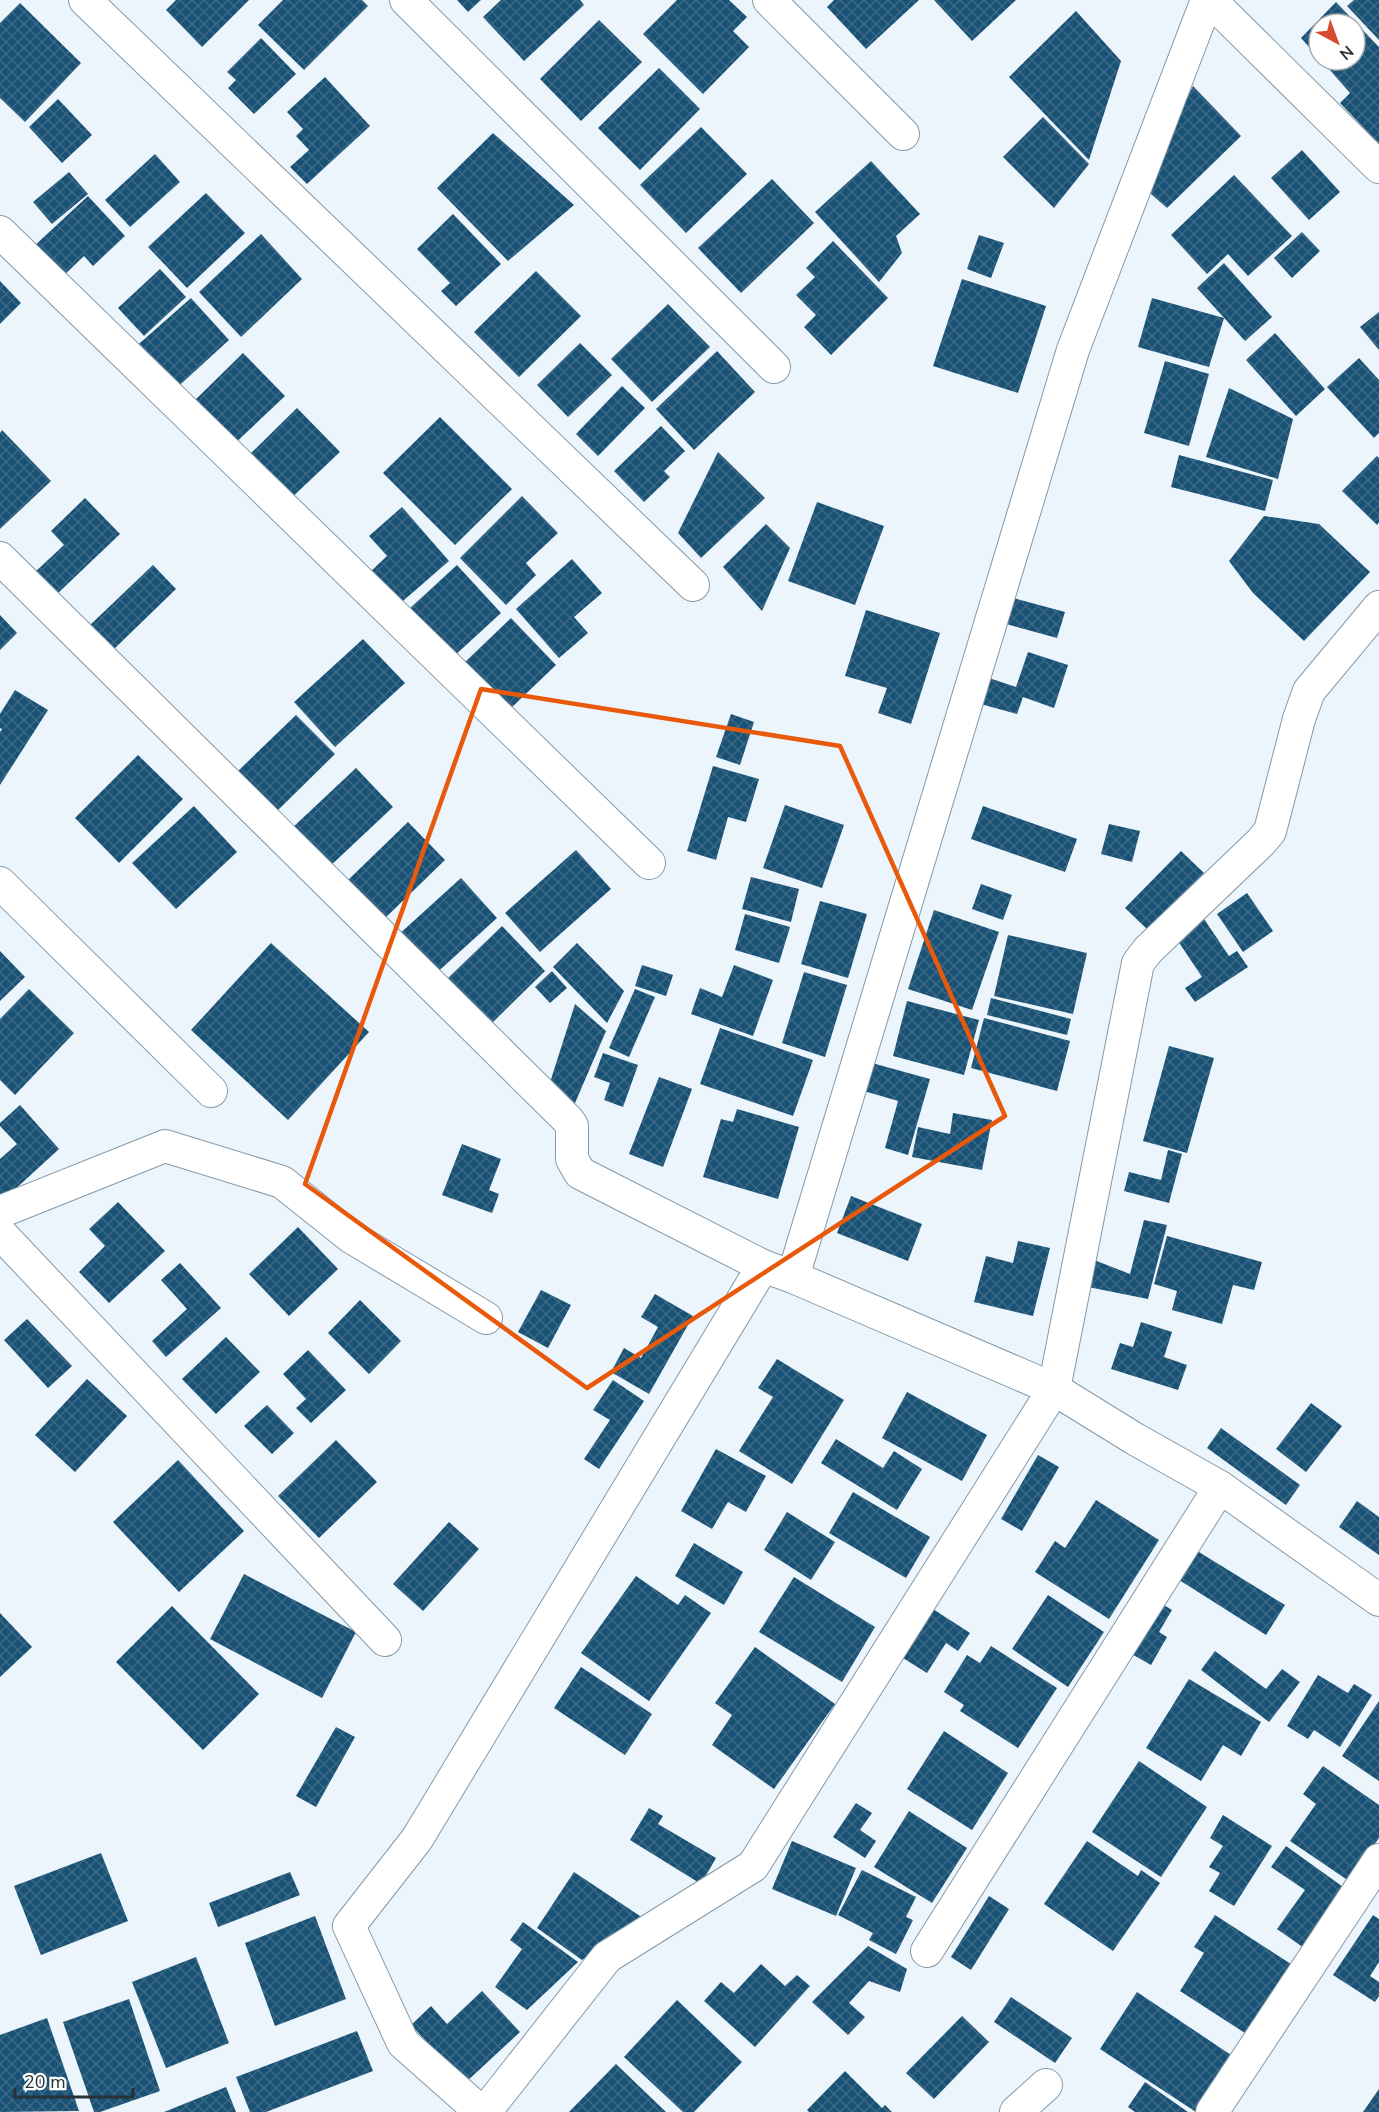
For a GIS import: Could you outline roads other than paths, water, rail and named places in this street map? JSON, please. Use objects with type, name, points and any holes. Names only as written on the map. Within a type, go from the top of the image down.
[{"type":"street","points":[[85,0],[693,585]]},
{"type":"street","points":[[406,0],[774,367]]},
{"type":"street","points":[[769,0],[903,134]]},
{"type":"street","points":[[793,1277],[1073,350],[1208,0],[1379,167]]},
{"type":"street","points":[[0,232],[649,863]]},
{"type":"street","points":[[0,558],[568,1120],[572,1126],[572,1159],[580,1173],[763,1266],[1054,1389],[1135,1440],[1220,1487],[1379,1600]]},
{"type":"street","points":[[763,1266],[417,1839],[349,1926],[403,2043],[483,2112],[607,1957],[753,1866],[1054,1389],[1138,963],[1148,950],[1270,831],[1299,719],[1310,691],[1379,607]]},
{"type":"street","points":[[0,884],[211,1090]]},
{"type":"street","points":[[0,1212],[165,1146],[282,1182],[351,1237],[486,1318]]},
{"type":"street","points":[[0,1233],[385,1640]]},
{"type":"street","points":[[927,1952],[1220,1487]]},
{"type":"street","points":[[1212,2112],[1379,1860]]},
{"type":"street","points":[[1016,2112],[1046,2085]]}]
